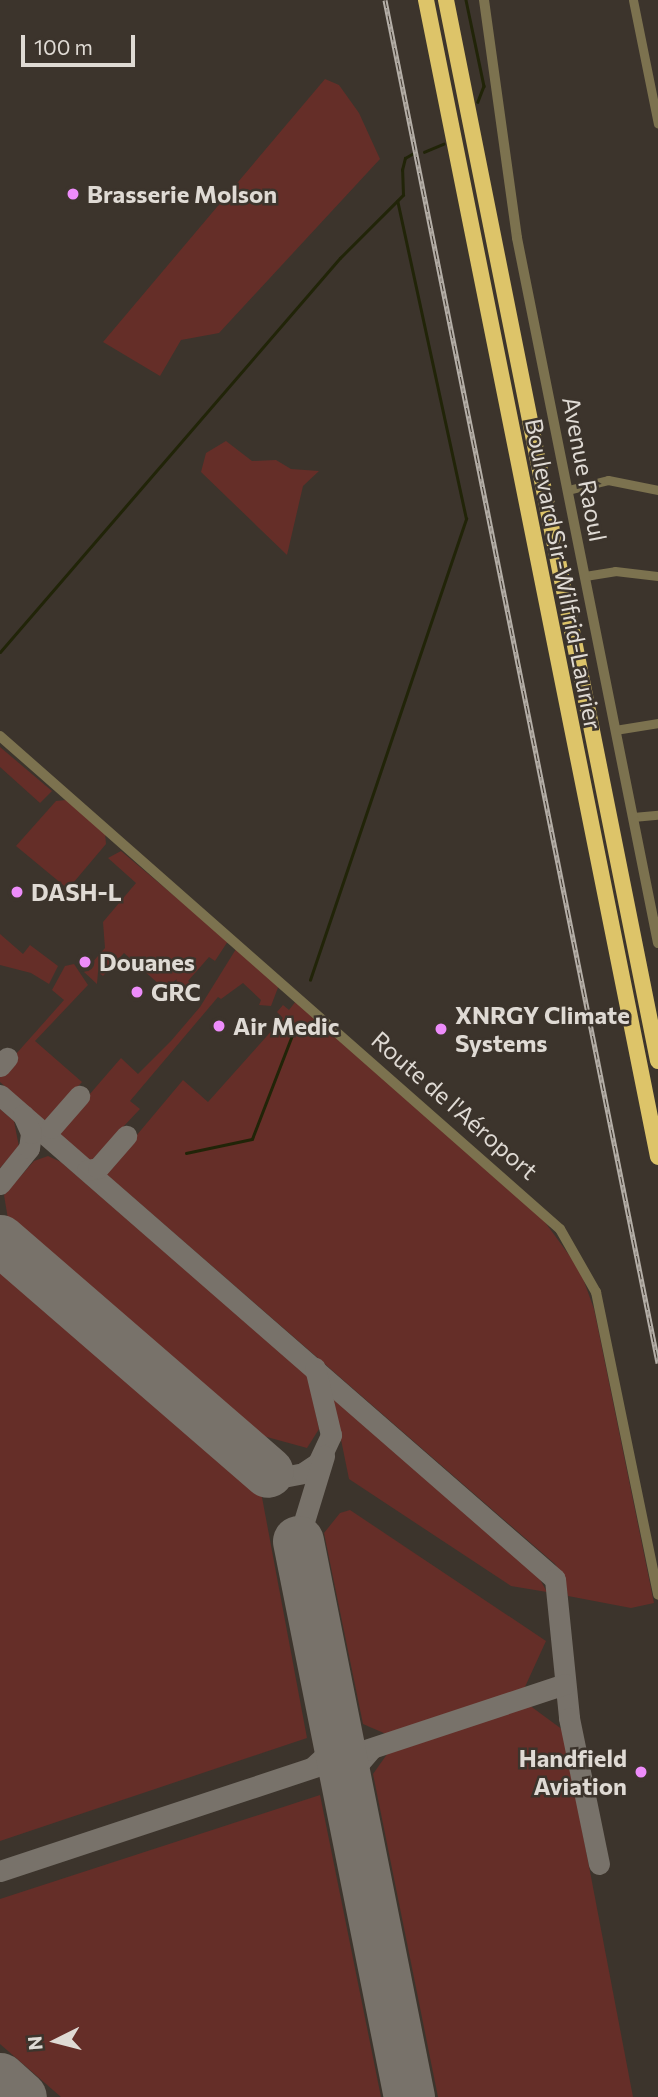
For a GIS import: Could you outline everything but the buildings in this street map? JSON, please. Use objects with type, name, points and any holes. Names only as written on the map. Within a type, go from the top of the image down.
[{"type":"highway","name":"Boulevard Sir-Wilfrid-Laurier","points":[[426,0],[658,1157]]},
{"type":"highway","name":"Boulevard Sir-Wilfrid-Laurier","points":[[446,0],[658,1061]]},
{"type":"street","name":"Avenue Raoul","points":[[484,0],[515,228],[658,943]]},
{"type":"street","points":[[633,0],[658,124]]},
{"type":"street","points":[[568,490],[608,480],[658,490]]},
{"type":"street","points":[[585,576],[627,570],[658,576]]},
{"type":"street","points":[[615,730],[658,723]]},
{"type":"street","name":"Route de l'Aéroport","points":[[0,736],[560,1228],[596,1292],[658,1595]]},
{"type":"street","points":[[633,817],[658,816]]},
{"type":"shaded area","points":[[325,79],[339,85],[359,113],[380,159],[219,333],[181,340],[160,376],[103,342]]},
{"type":"shaded area","points":[[226,441],[252,461],[276,460],[291,469],[319,471],[303,486],[287,555],[201,472],[206,453]]},
{"type":"shaded area","points":[[0,747],[52,791],[40,803],[0,767]]},
{"type":"shaded area","points":[[66,800],[105,833],[106,844],[68,889],[16,846],[56,801]]},
{"type":"shaded area","points":[[121,851],[228,941],[215,961],[209,957],[188,981],[192,985],[187,991],[178,983],[169,993],[124,953],[103,976],[98,972],[97,984],[84,972],[105,948],[103,922],[136,883],[108,858]]},
{"type":"shaded area","points":[[0,934],[23,954],[30,945],[58,966],[49,984],[31,973],[0,965]]},
{"type":"shaded area","points":[[236,949],[279,985],[271,1006],[259,1005],[261,1000],[243,983],[221,999],[218,997],[130,1101],[140,1109],[91,1161],[57,1132],[121,1058],[138,1074],[171,1041],[200,1007]]},
{"type":"shaded area","points":[[74,964],[88,985],[35,1041],[82,1082],[46,1122],[0,1082],[0,1072],[64,1000],[52,990],[65,966]]},
{"type":"shaded area","points":[[296,1001],[542,1218],[580,1270],[594,1309],[654,1603],[631,1608],[568,1596],[564,1578],[555,1564],[105,1173],[183,1080],[208,1102],[283,1018],[277,1012],[283,1005],[289,1010]]},
{"type":"shaded area","points":[[0,1109],[14,1121],[19,1147],[0,1168]]},
{"type":"shaded area","points":[[48,1156],[61,1162],[308,1376],[319,1429],[307,1448],[256,1434],[8,1219],[4,1195],[34,1161]]},
{"type":"shaded area","points":[[0,1266],[261,1492],[307,1738],[0,1841]]},
{"type":"shaded area","points":[[332,1395],[534,1569],[547,1592],[511,1586],[349,1479]]},
{"type":"shaded area","points":[[350,1510],[546,1641],[524,1689],[386,1734],[363,1724],[324,1533],[340,1513]]},
{"type":"shaded area","points":[[529,1705],[563,1730],[633,2097],[438,2097],[373,1774],[390,1750]]},
{"type":"shaded area","points":[[320,1795],[381,2097],[61,2097],[0,2044],[0,1899]]},
{"type":"waterway","points":[[466,0],[484,86],[478,102]]},
{"type":"waterway","points":[[424,152],[443,144]]},
{"type":"waterway","points":[[0,652],[340,258],[403,195],[402,170],[405,158],[412,154]]},
{"type":"waterway","points":[[310,980],[466,519],[397,201]]},
{"type":"waterway","points":[[186,1153],[252,1139],[294,1030]]},
{"type":"taxiway","points":[[0,1066],[7,1058]]},
{"type":"taxiway","points":[[0,1095],[555,1579],[569,1718],[599,1864]]},
{"type":"taxiway","points":[[51,1128],[79,1096]]},
{"type":"taxiway","points":[[0,1184],[29,1148],[31,1133],[23,1115]]},
{"type":"taxiway","points":[[87,1170],[98,1168],[126,1136]]},
{"type":"taxiway","points":[[283,1477],[303,1473],[318,1463],[331,1435],[315,1368]]},
{"type":"taxiway","points":[[298,1541],[324,1456]]},
{"type":"taxiway","points":[[0,1871],[565,1684]]},
{"type":"taxiway","points":[[313,1767],[330,1751],[334,1728]]},
{"type":"taxiway","points":[[348,1795],[359,1763],[371,1749]]},
{"type":"runway","points":[[0,1240],[268,1472]]},
{"type":"runway","points":[[298,1541],[409,2097]]},
{"type":"runway","points":[[0,2078],[21,2097]]},
{"type":"railway","points":[[385,0],[658,1363]]},
{"type":"place","name":"Brasserie Molson","points":[[73,194]]},
{"type":"place","name":"DASH-L","points":[[17,892]]},
{"type":"place","name":"Douanes","points":[[85,962]]},
{"type":"place","name":"GRC","points":[[137,992]]},
{"type":"place","name":"Air Medic","points":[[219,1026]]},
{"type":"place","name":"XNRGY Climate Systems","points":[[441,1029]]},
{"type":"place","name":"Handfield Aviation","points":[[641,1772]]}]
